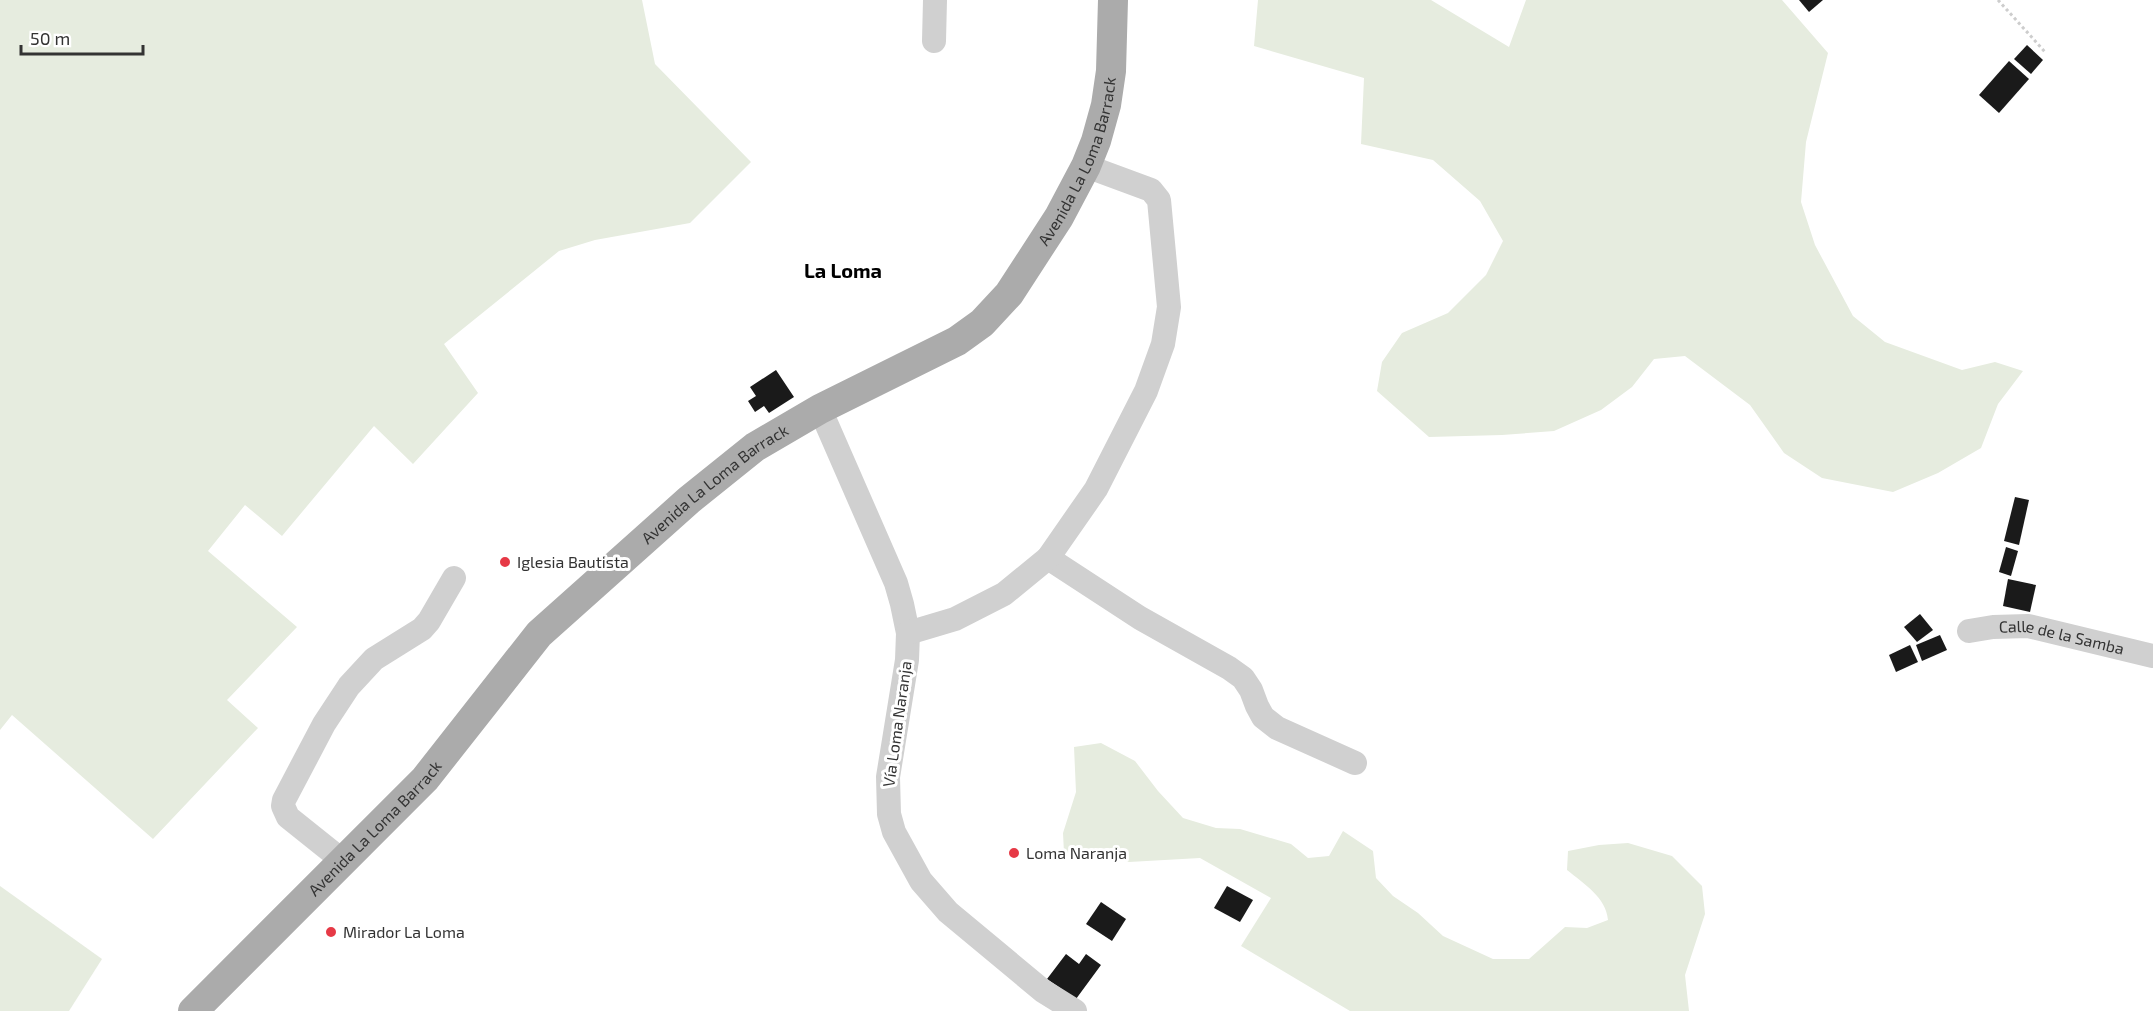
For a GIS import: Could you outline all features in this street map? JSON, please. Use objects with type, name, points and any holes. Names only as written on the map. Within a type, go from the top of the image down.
[{"type":"main road","name":"Avenida La Loma Barrack","points":[[193,1011],[438,765],[538,634],[727,468],[755,447],[820,409],[957,341],[982,323],[1009,294],[1059,217],[1096,141],[1106,105],[1111,71],[1113,0]]},
{"type":"street","points":[[934,41],[935,0]]},
{"type":"street","points":[[908,633],[955,619],[979,608],[1004,594],[1048,558],[1083,510],[1109,465],[1146,391],[1164,344],[1169,307],[1159,200],[1151,190],[1086,165]]},
{"type":"street","name":"Vía Loma Naranja","points":[[820,409],[896,583],[908,633],[908,660],[888,777],[889,814],[894,832],[921,881],[948,912],[1043,991],[1075,1011]]},
{"type":"street","points":[[1048,558],[1140,618],[1243,678],[1263,717],[1277,728],[1355,763]]},
{"type":"street","points":[[343,861],[288,817],[283,806],[284,800],[324,724],[349,686],[374,659],[422,629],[454,578]]},
{"type":"street","name":"Calle de la Samba","points":[[1969,631],[1993,627],[2028,626],[2153,656]]},
{"type":"path","points":[[1998,0],[2046,53]]},
{"type":"shaded area","points":[[0,0],[642,0],[655,64],[751,162],[690,223],[595,240],[559,251],[444,344],[478,393],[413,464],[374,426],[282,536],[245,505],[208,551],[297,627],[227,700],[258,728],[153,839],[12,715],[0,730]]},
{"type":"shaded area","points":[[1258,0],[1431,0],[1509,47],[1526,0],[1782,0],[1828,53],[1806,142],[1801,202],[1815,245],[1853,316],[1885,342],[1962,370],[1995,362],[2023,371],[1998,404],[1981,448],[1938,473],[1893,492],[1822,478],[1784,453],[1750,405],[1685,356],[1654,359],[1632,387],[1601,410],[1554,431],[1429,437],[1377,391],[1382,362],[1402,333],[1448,313],[1486,275],[1503,241],[1480,201],[1433,160],[1361,144],[1364,78],[1254,46]]},
{"type":"shaded area","points":[[1101,743],[1135,761],[1183,818],[1216,828],[1240,829],[1291,844],[1308,858],[1329,856],[1343,831],[1373,851],[1376,878],[1393,896],[1418,913],[1443,936],[1493,959],[1529,959],[1565,927],[1587,928],[1608,920],[1599,898],[1567,870],[1568,851],[1599,845],[1628,843],[1672,856],[1702,886],[1705,914],[1685,975],[1689,1011],[1350,1011],[1241,946],[1271,898],[1200,858],[1129,862],[1088,852],[1064,853],[1063,833],[1076,792],[1074,747]]},
{"type":"shaded area","points":[[0,886],[102,959],[69,1011],[0,1011]]},
{"type":"building","points":[[1799,0],[1823,0],[1809,12]]},
{"type":"building","points":[[2027,45],[2043,60],[2031,74],[2014,59]]},
{"type":"building","points":[[2009,61],[2029,79],[1999,113],[1979,95]]},
{"type":"building","points":[[776,370],[794,397],[769,413],[764,406],[755,412],[748,401],[756,396],[750,387]]},
{"type":"building","points":[[2015,497],[2029,500],[2019,545],[2004,541]]},
{"type":"building","points":[[2006,547],[2018,551],[2011,576],[1999,572]]},
{"type":"building","points":[[2008,579],[2036,585],[2030,612],[2003,606]]},
{"type":"building","points":[[1920,614],[1933,630],[1917,642],[1904,627]]},
{"type":"building","points":[[1940,635],[1947,650],[1922,661],[1916,645]]},
{"type":"building","points":[[1910,645],[1918,662],[1896,672],[1889,655]]},
{"type":"building","points":[[1227,886],[1253,900],[1240,922],[1214,908]]},
{"type":"building","points":[[1101,902],[1126,919],[1112,941],[1086,924]]},
{"type":"building","points":[[1066,954],[1079,964],[1086,954],[1101,965],[1076,999],[1047,979]]},
{"type":"place","name":"Iglesia Bautista","points":[[505,562]]},
{"type":"place","name":"Loma Naranja","points":[[1014,853]]},
{"type":"place","name":"Mirador La Loma","points":[[331,932]]},
{"type":"district","name":"La Loma","points":[[843,271]]}]
